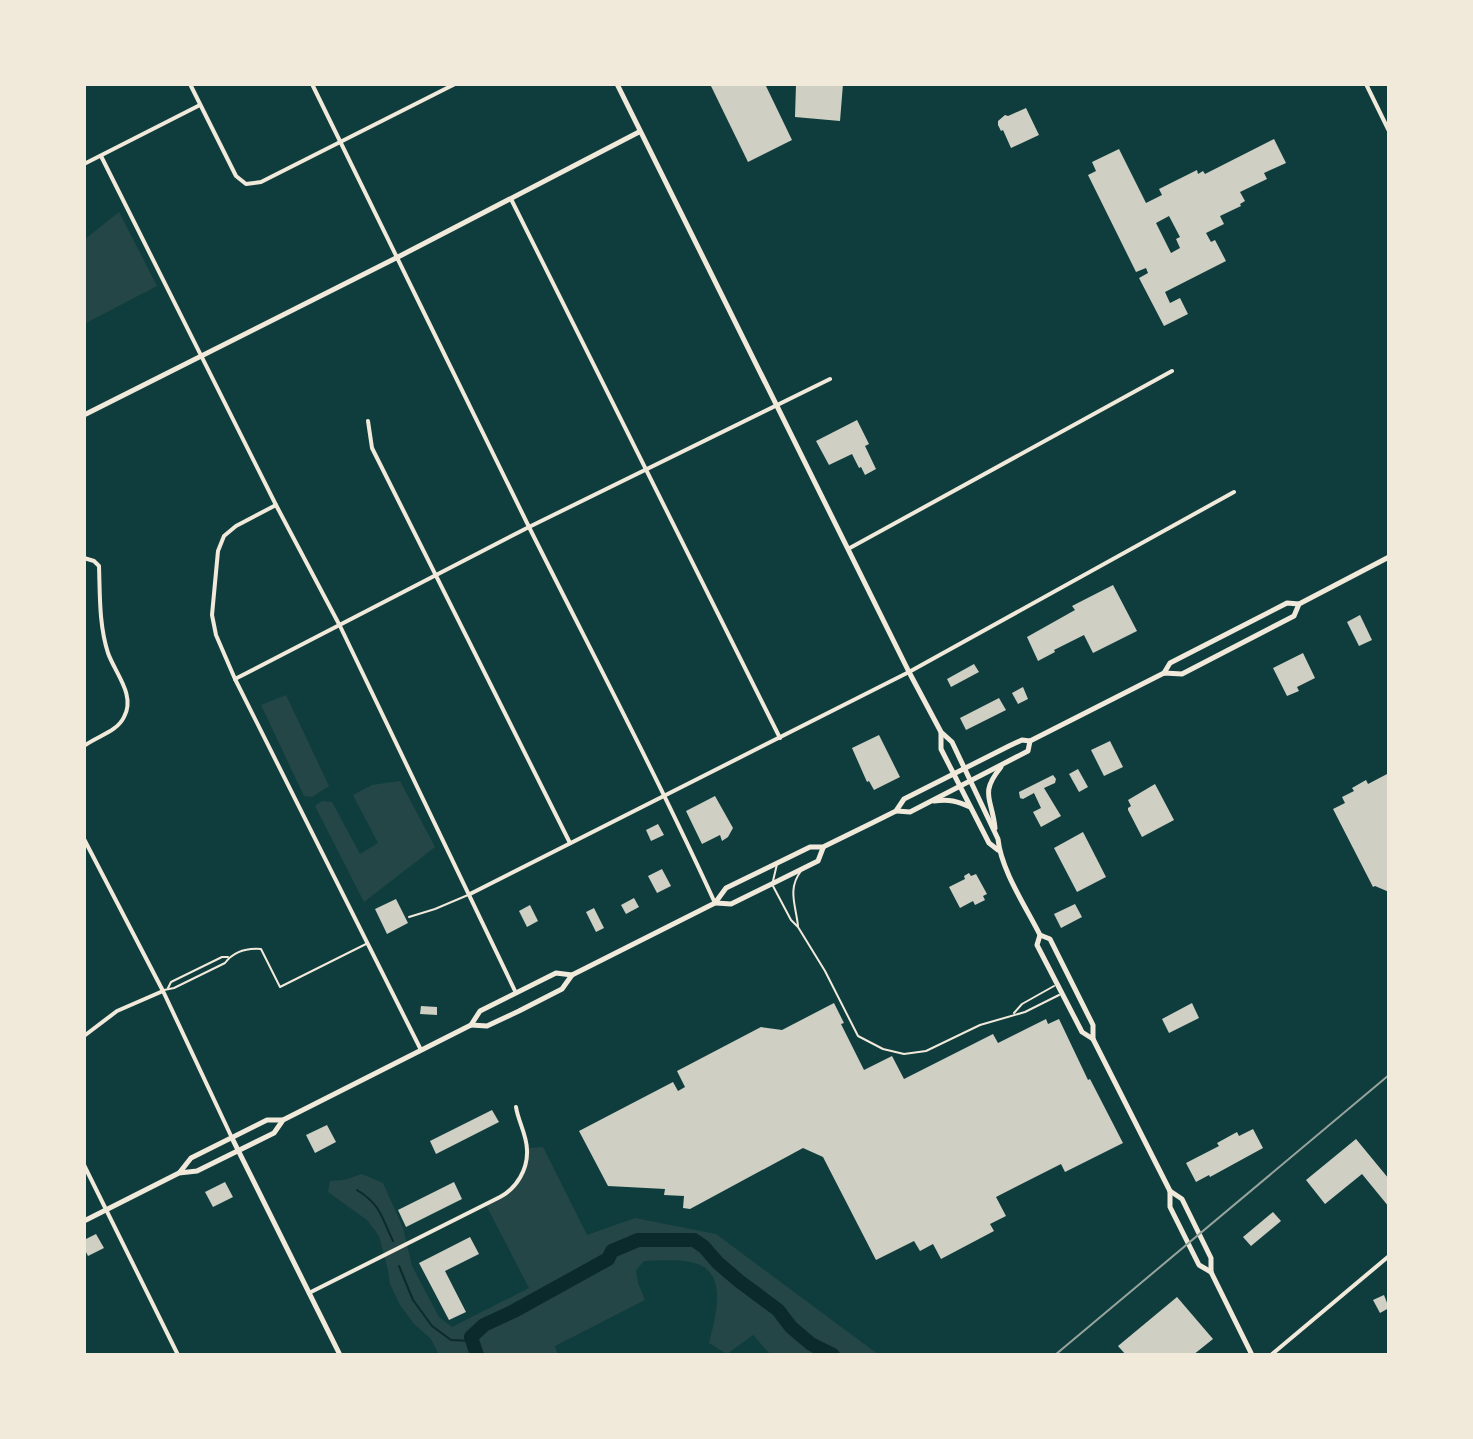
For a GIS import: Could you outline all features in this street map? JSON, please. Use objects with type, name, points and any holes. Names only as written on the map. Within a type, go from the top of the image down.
[{"type":"main road","points":[[619,85],[639,132],[909,672],[941,732],[952,742],[998,839],[999,851],[1040,935],[1050,939],[1093,1025],[1093,1039],[1170,1191],[1170,1207],[1199,1265],[1211,1272]]},
{"type":"main road","points":[[84,415],[639,132]]},
{"type":"main road","points":[[1164,673],[1170,663],[1287,603],[1299,604],[1389,557]]},
{"type":"main road","points":[[179,1173],[191,1158],[267,1120],[283,1120],[471,1025],[487,1026],[509,1016],[562,989],[572,975],[715,903],[726,888],[810,847],[823,847],[896,811],[904,799],[1022,740],[1030,741],[1164,673],[1182,674],[1294,616],[1299,604]]},
{"type":"main road","points":[[941,732],[941,749],[953,774],[989,843],[999,851]]},
{"type":"main road","points":[[896,811],[910,812],[1028,751],[1030,741]]},
{"type":"main road","points":[[995,833],[987,791],[992,778],[1004,763]]},
{"type":"main road","points":[[929,802],[948,799],[970,807]]},
{"type":"main road","points":[[715,903],[731,904],[818,861],[823,847]]},
{"type":"main road","points":[[1040,935],[1037,945],[1082,1032],[1093,1039]]},
{"type":"main road","points":[[471,1025],[480,1011],[556,973],[572,975]]},
{"type":"main road","points":[[84,1221],[179,1173],[197,1171],[274,1133],[283,1120]]},
{"type":"main road","points":[[232,1138],[340,1355]]},
{"type":"main road","points":[[1170,1191],[1182,1199],[1211,1258],[1211,1272],[1252,1355]]},
{"type":"street","points":[[190,84],[236,176],[246,184],[261,182],[455,84]]},
{"type":"street","points":[[312,84],[529,527],[665,795],[715,903]]},
{"type":"street","points":[[1366,84],[1389,131]]},
{"type":"street","points":[[84,164],[200,105]]},
{"type":"street","points":[[101,156],[340,626],[516,993]]},
{"type":"street","points":[[511,199],[780,738]]},
{"type":"street","points":[[848,549],[1172,371]]},
{"type":"street","points":[[235,679],[529,527],[830,379]]},
{"type":"street","points":[[368,421],[372,448],[571,844]]},
{"type":"street","points":[[470,894],[909,672],[1234,492]]},
{"type":"street","points":[[276,505],[236,526],[224,536],[218,551],[212,615],[216,635],[235,679],[421,1050]]},
{"type":"street","points":[[84,558],[99,566],[103,633],[128,703],[124,717],[114,729],[84,746]]},
{"type":"street","points":[[84,839],[166,990],[232,1138]]},
{"type":"street","points":[[84,1036],[117,1011],[166,990]]},
{"type":"street","points":[[309,1293],[514,1188],[524,1169],[527,1148],[516,1107]]},
{"type":"street","points":[[84,1165],[178,1355]]},
{"type":"street","points":[[1271,1355],[1389,1256]]},
{"type":"lane","points":[[778,863],[772,883],[791,920],[825,971],[858,1036],[883,1049],[904,1054],[926,1051],[980,1025],[1025,1012],[1062,993]]},
{"type":"lane","points":[[798,927],[792,893],[796,878],[804,868]]},
{"type":"lane","points":[[409,917],[470,894]]},
{"type":"lane","points":[[166,990],[225,963],[243,950],[261,949],[280,987],[368,943]]},
{"type":"lane","points":[[166,990],[171,982],[222,957],[230,957]]},
{"type":"lane","points":[[1013,1014],[1022,1004],[1058,984]]},
{"type":"shaded area","points":[[119,212],[157,286],[84,324],[84,240]]},
{"type":"shaded area","points":[[286,695],[329,786],[312,797],[304,796],[261,705]]},
{"type":"shaded area","points":[[400,781],[435,847],[364,902],[315,806],[322,801],[332,802],[360,854],[378,843],[353,795],[372,785]]},
{"type":"shaded area","points":[[543,1147],[587,1235],[635,1218],[716,1234],[879,1355],[771,1355],[753,1335],[727,1354],[709,1343],[717,1307],[711,1274],[703,1266],[673,1260],[644,1261],[636,1270],[645,1300],[555,1346],[558,1355],[439,1355],[431,1339],[414,1324],[400,1305],[390,1284],[379,1236],[367,1220],[328,1192],[330,1181],[362,1174],[383,1183],[403,1228],[412,1266],[439,1317],[452,1327],[529,1288],[486,1205],[517,1184],[528,1148]]},
{"type":"building","points":[[710,84],[765,84],[792,140],[748,162]]},
{"type":"building","points":[[796,84],[843,84],[840,121],[795,117]]},
{"type":"building","points":[[1026,108],[1039,135],[1011,148],[998,121],[1005,115]]},
{"type":"building","points":[[1274,139],[1286,163],[1264,173],[1267,179],[1240,192],[1245,201],[1241,206],[1220,216],[1224,224],[1206,233],[1211,242],[1215,240],[1226,261],[1165,292],[1170,303],[1180,298],[1188,314],[1164,326],[1139,278],[1148,273],[1146,268],[1136,272],[1088,175],[1096,171],[1092,162],[1119,149],[1146,203],[1162,195],[1159,189],[1197,170],[1198,174],[1203,171],[1205,174]],"holes":[[[1169,216],[1180,237],[1176,239],[1180,248],[1171,253],[1156,223]]]},
{"type":"building","points":[[857,420],[869,444],[865,446],[876,469],[865,475],[852,454],[829,465],[816,441]]},
{"type":"building","points":[[1113,585],[1137,631],[1093,653],[1084,635],[1038,661],[1027,637],[1075,610],[1072,606]]},
{"type":"building","points":[[1360,615],[1372,640],[1359,646],[1347,622]]},
{"type":"building","points":[[1303,653],[1315,678],[1287,696],[1273,668]]},
{"type":"building","points":[[974,664],[979,672],[951,687],[947,679]]},
{"type":"building","points":[[1023,687],[1028,699],[1018,704],[1012,693]]},
{"type":"building","points":[[999,698],[1006,710],[966,730],[960,718]]},
{"type":"building","points":[[879,735],[900,777],[874,790],[867,782],[852,748]]},
{"type":"building","points":[[1110,741],[1123,767],[1104,776],[1091,750]]},
{"type":"building","points":[[1078,769],[1088,787],[1079,792],[1069,774]]},
{"type":"building","points":[[1389,773],[1389,892],[1373,887],[1333,809],[1345,803],[1342,797],[1354,791],[1352,788]]},
{"type":"building","points":[[1053,775],[1055,783],[1044,788],[1061,816],[1041,827],[1033,812],[1041,808],[1034,793],[1023,799],[1019,792]]},
{"type":"building","points":[[1155,784],[1174,820],[1142,837],[1128,810],[1131,806],[1128,800]]},
{"type":"building","points":[[715,796],[733,828],[722,841],[720,835],[702,844],[686,811]]},
{"type":"building","points":[[658,824],[664,835],[651,841],[646,830]]},
{"type":"building","points":[[1083,832],[1106,877],[1077,892],[1054,848]]},
{"type":"building","points":[[662,869],[671,886],[657,893],[648,876]]},
{"type":"building","points":[[969,873],[971,876],[976,874],[987,894],[983,896],[985,900],[975,905],[973,901],[960,908],[949,887],[965,879],[964,876]]},
{"type":"building","points":[[634,898],[639,907],[626,914],[621,905]]},
{"type":"building","points":[[396,899],[408,923],[387,934],[375,909]]},
{"type":"building","points":[[1075,904],[1082,917],[1061,928],[1054,914]]},
{"type":"building","points":[[530,905],[538,921],[527,927],[519,911]]},
{"type":"building","points":[[594,908],[604,928],[596,932],[586,912]]},
{"type":"building","points":[[834,1003],[864,1070],[892,1056],[904,1079],[993,1034],[998,1043],[1046,1019],[1048,1024],[1059,1019],[1123,1143],[1065,1172],[1061,1164],[996,1197],[1006,1216],[990,1224],[994,1231],[941,1259],[933,1244],[920,1251],[914,1241],[876,1260],[823,1157],[803,1148],[690,1209],[683,1208],[684,1196],[664,1195],[665,1189],[608,1186],[579,1131],[673,1082],[678,1091],[685,1087],[677,1071],[761,1027],[782,1030]]},
{"type":"building","points":[[1192,1003],[1199,1018],[1169,1033],[1162,1019]]},
{"type":"building","points":[[421,1006],[437,1007],[437,1015],[420,1014]]},
{"type":"building","points":[[492,1110],[499,1122],[436,1154],[430,1141]]},
{"type":"building","points":[[327,1125],[336,1142],[315,1153],[306,1135]]},
{"type":"building","points":[[1253,1129],[1263,1148],[1196,1182],[1186,1163],[1219,1146],[1217,1143],[1237,1132],[1239,1136]]},
{"type":"building","points":[[1356,1139],[1389,1179],[1389,1207],[1362,1174],[1325,1204],[1306,1180]]},
{"type":"building","points":[[225,1182],[233,1197],[213,1207],[205,1192]]},
{"type":"building","points":[[454,1182],[462,1199],[406,1227],[398,1210]]},
{"type":"building","points":[[1273,1212],[1281,1221],[1251,1246],[1243,1237]]},
{"type":"building","points":[[96,1234],[104,1248],[88,1256],[84,1240]]},
{"type":"building","points":[[470,1237],[479,1254],[445,1271],[466,1312],[449,1320],[419,1263]]},
{"type":"building","points":[[1384,1295],[1389,1308],[1380,1313],[1373,1300]]},
{"type":"building","points":[[1177,1297],[1213,1339],[1193,1355],[1126,1355],[1118,1346]]},
{"type":"waterway","points":[[357,1190],[376,1206],[393,1241]]},
{"type":"waterway","points":[[477,1355],[471,1337],[484,1325],[608,1259],[612,1251],[638,1240],[694,1240],[739,1281],[778,1310],[791,1327],[811,1344],[833,1355]]},
{"type":"waterway","points":[[399,1266],[413,1300],[432,1326],[451,1340],[472,1341]]},
{"type":"railway","points":[[1055,1355],[1389,1075]]}]
